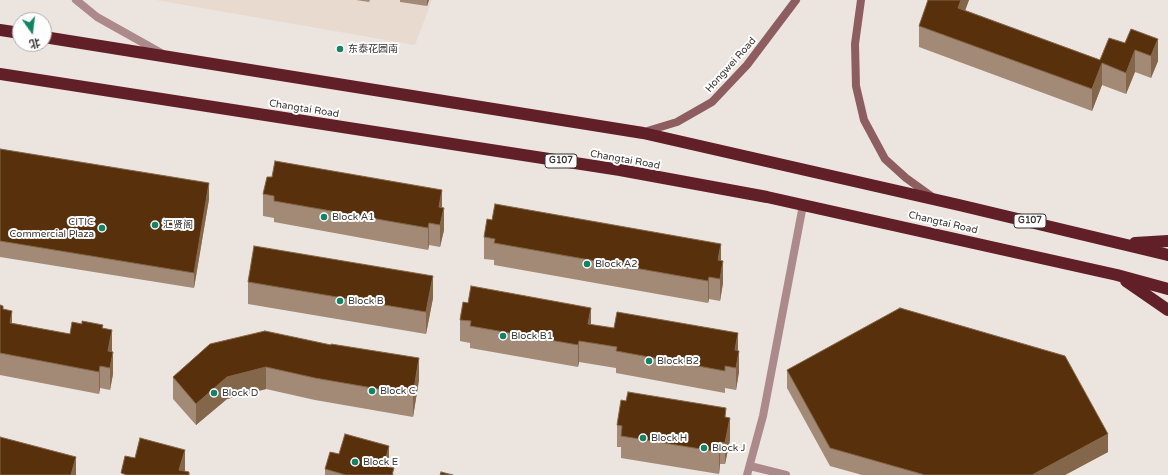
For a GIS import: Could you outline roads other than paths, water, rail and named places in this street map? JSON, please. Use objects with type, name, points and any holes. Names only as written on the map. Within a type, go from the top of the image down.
[{"type":"highway","points":[[0,30],[12,32]]},
{"type":"highway","name":"G107","points":[[52,38],[173,59],[643,133],[937,200],[1168,255]]},
{"type":"highway","name":"Changtai Road","points":[[0,74],[620,170],[803,205],[1117,275],[1168,289]]},
{"type":"highway","points":[[1122,244],[1168,241]]},
{"type":"highway","points":[[1117,275],[1168,310]]},
{"type":"street","points":[[76,0],[97,17],[173,59]]},
{"type":"street","name":"Hongwei Road","points":[[643,133],[677,122],[712,102],[747,66],[796,0]]},
{"type":"street","points":[[860,0],[855,44],[856,79],[864,120],[885,159],[906,178],[937,200]]},
{"type":"street","points":[[747,475],[766,402],[803,205]]},
{"type":"street","points":[[750,466],[786,475]]},
{"type":"place","name":"东泰花园南","points":[[340,49]]},
{"type":"place","name":"Block A1","points":[[324,217]]},
{"type":"place","name":"汇贤阁","points":[[155,225]]},
{"type":"place","name":"CITIC Commercial Plaza","points":[[102,228]]},
{"type":"place","name":"Block A2","points":[[587,264]]},
{"type":"place","name":"Block B","points":[[340,301]]},
{"type":"place","name":"Block B1","points":[[503,336]]},
{"type":"place","name":"Block B2","points":[[649,361]]},
{"type":"place","name":"Block C","points":[[372,391]]},
{"type":"place","name":"Block D","points":[[214,393]]},
{"type":"place","name":"Block H","points":[[643,438]]},
{"type":"place","name":"Block J","points":[[704,448]]},
{"type":"place","name":"Block E","points":[[355,462]]}]
